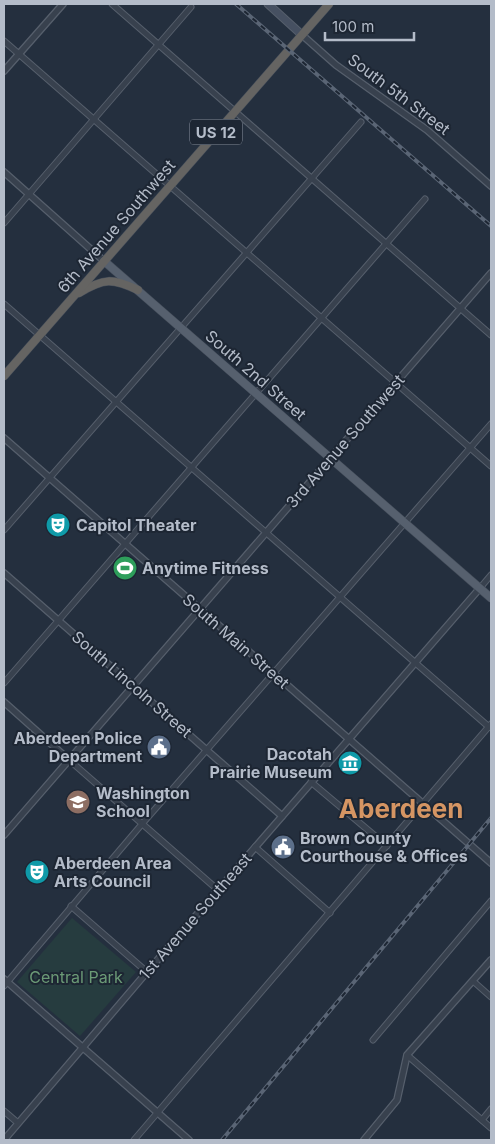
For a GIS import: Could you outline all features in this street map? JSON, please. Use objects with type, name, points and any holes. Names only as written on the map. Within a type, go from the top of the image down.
[{"type":"highway","name":"6th Avenue Southwest","points":[[4,376],[328,4]]},
{"type":"highway","points":[[71,298],[107,280],[138,290]]},
{"type":"main road","name":"South 5th Street","points":[[268,4],[301,34]]},
{"type":"main road","name":"South 2nd Street","points":[[104,261],[491,598]]},
{"type":"street","points":[[4,71],[63,4]]},
{"type":"street","points":[[112,4],[491,335]]},
{"type":"street","points":[[4,223],[191,7]]},
{"type":"street","name":"South 5th Street","points":[[301,34],[360,82],[427,130],[491,186]]},
{"type":"street","points":[[4,41],[491,466]]},
{"type":"street","points":[[4,530],[361,122]]},
{"type":"street","name":"South 2nd Street","points":[[4,172],[104,261]]},
{"type":"street","points":[[4,682],[425,199]]},
{"type":"street","name":"3rd Avenue Southwest","points":[[4,835],[491,273]]},
{"type":"street","points":[[4,304],[414,662],[490,725],[134,1140]]},
{"type":"street","points":[[189,1140],[5,983],[491,424]]},
{"type":"street","name":"South Main Street","points":[[4,438],[491,863]]},
{"type":"street","name":"South Lincoln Street","points":[[4,572],[282,816]]},
{"type":"street","points":[[480,588],[491,575]]},
{"type":"street","name":"1st Avenue Southeast","points":[[4,1140],[254,847],[480,588]]},
{"type":"street","points":[[4,702],[218,890]]},
{"type":"street","points":[[311,782],[387,846]]},
{"type":"street","points":[[254,847],[330,913]]},
{"type":"street","points":[[373,1040],[491,901]]},
{"type":"street","points":[[71,906],[147,972]]},
{"type":"street","points":[[364,1140],[398,1100],[407,1055],[491,960]]},
{"type":"street","points":[[472,981],[491,997]]},
{"type":"street","points":[[407,1055],[491,1128]]},
{"type":"street","points":[[482,1120],[491,1109]]},
{"type":"street","points":[[4,1111],[18,1123]]},
{"type":"green space","name":"Central Park","points":[[72,918],[136,972],[80,1036],[17,982]]},
{"type":"railway","points":[[236,4],[491,226]]},
{"type":"railway","points":[[222,1140],[491,818]]},
{"type":"place","name":"Capitol Theater","points":[[58,525]]},
{"type":"place","name":"Anytime Fitness","points":[[125,568]]},
{"type":"place","name":"Aberdeen Police Department","points":[[159,747]]},
{"type":"place","name":"Dacotah Prairie Museum","points":[[350,763]]},
{"type":"place","name":"Washington School","points":[[78,802]]},
{"type":"place","name":"Brown County Courthouse & Offices","points":[[283,847]]},
{"type":"place","name":"Aberdeen Area Arts Council","points":[[37,872]]},
{"type":"district","name":"Aberdeen","points":[[401,808]]}]
